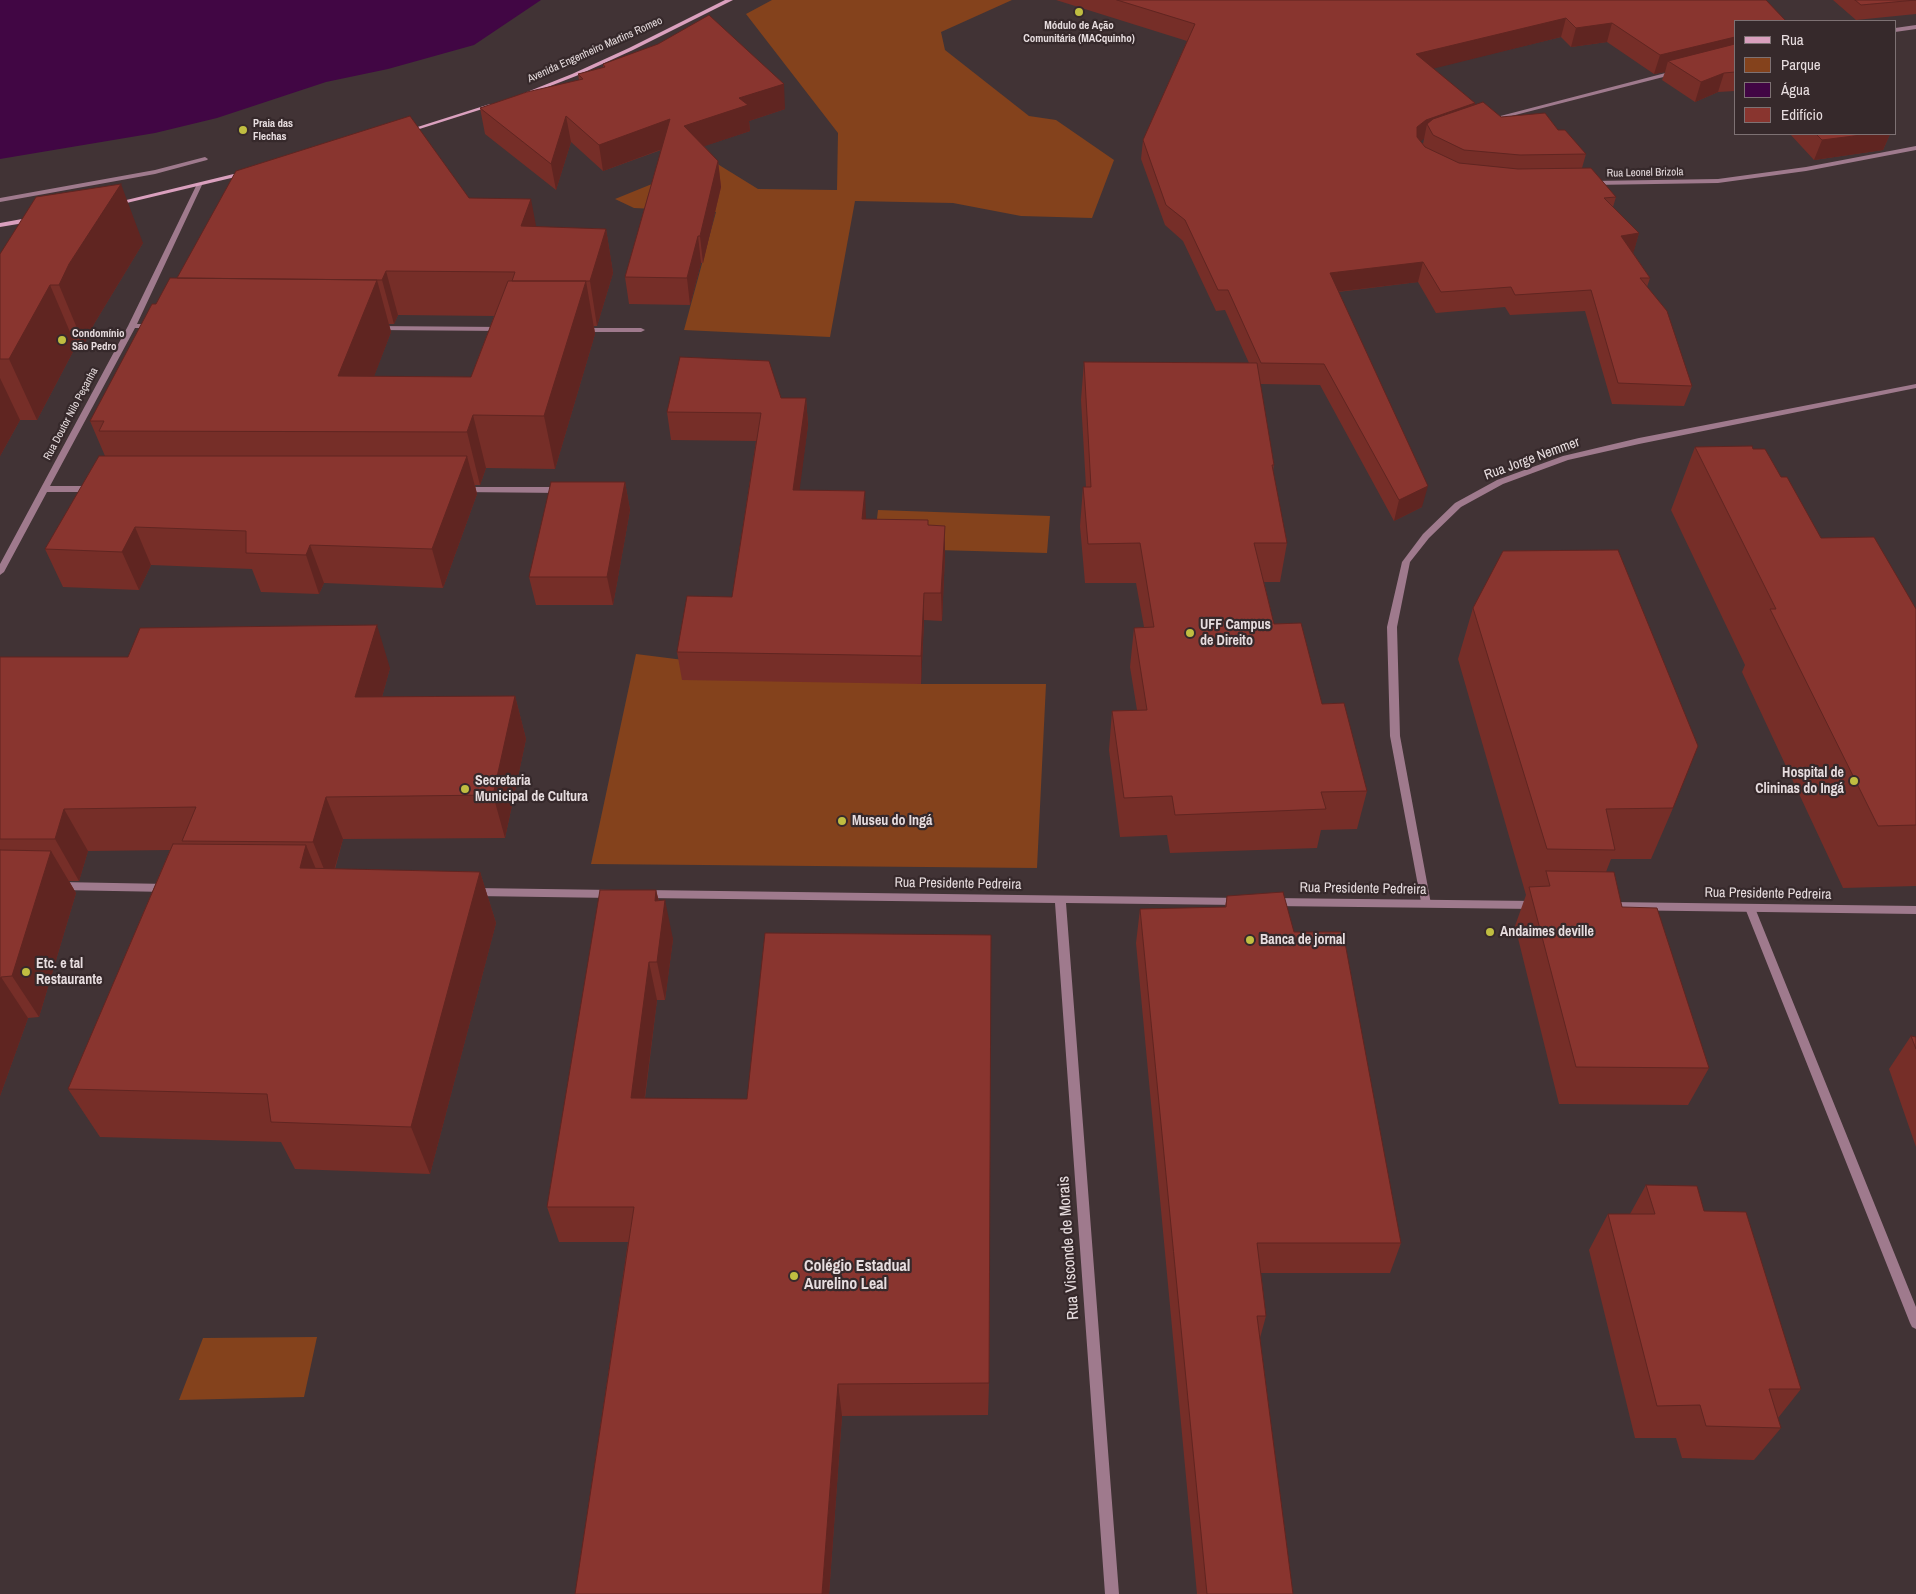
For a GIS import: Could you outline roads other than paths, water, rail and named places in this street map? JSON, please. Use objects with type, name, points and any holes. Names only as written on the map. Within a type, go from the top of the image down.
[{"type":"main road","name":"Avenida Engenheiro Martins Romeo","points":[[515,97],[574,75],[730,0]]},
{"type":"main road","points":[[405,132],[498,103]]},
{"type":"main road","points":[[102,206],[255,171]]},
{"type":"main road","points":[[0,225],[44,217]]},
{"type":"street","points":[[1896,30],[1916,27]]},
{"type":"street","points":[[1478,123],[1684,70]]},
{"type":"street","name":"Rua Leonel Brizola","points":[[1586,184],[1718,182],[1806,169],[1916,148]]},
{"type":"street","points":[[0,200],[155,172],[205,159]]},
{"type":"street","name":"Rua Doutor Nilo Peçanha","points":[[0,572],[132,326],[199,185]]},
{"type":"street","points":[[132,326],[162,326]]},
{"type":"street","points":[[371,328],[511,329]]},
{"type":"street","points":[[571,330],[641,330]]},
{"type":"street","name":"Rua Jorge Nemmer","points":[[1426,904],[1395,736],[1392,627],[1406,562],[1426,536],[1458,505],[1500,482],[1566,458],[1658,437],[1916,386]]},
{"type":"street","points":[[44,489],[104,489]]},
{"type":"street","points":[[451,490],[570,490]]},
{"type":"street","points":[[50,886],[180,888]]},
{"type":"street","name":"Rua Presidente Pedreira","points":[[460,892],[1544,905]]},
{"type":"street","name":"Rua Visconde de Morais","points":[[1060,900],[1112,1594]]},
{"type":"street","name":"Rua Presidente Pedreira","points":[[1603,906],[1916,910]]},
{"type":"street","points":[[1750,908],[1916,1323]]},
{"type":"water","points":[[0,0],[541,0],[474,45],[388,69],[326,82],[217,118],[155,133],[0,159]]},
{"type":"place","name":"Módulo de Ação Comunitária (MACquinho)","points":[[1079,12]]},
{"type":"place","name":"Praia das Flechas","points":[[243,130]]},
{"type":"place","name":"Condomínio São Pedro","points":[[62,340]]},
{"type":"place","name":"UFF Campus de Direito","points":[[1190,633]]},
{"type":"place","name":"Hospital de Clininas do Ingá","points":[[1854,781]]},
{"type":"place","name":"Secretaria Municipal de Cultura","points":[[465,789]]},
{"type":"place","name":"Museu do Ingá","points":[[842,821]]},
{"type":"place","name":"Andaimes deville","points":[[1490,932]]},
{"type":"place","name":"Banca de jornal","points":[[1250,940]]},
{"type":"place","name":"Etc. e tal Restaurante","points":[[26,972]]},
{"type":"place","name":"Colégio Estadual Aurelino Leal","points":[[794,1276]]}]
